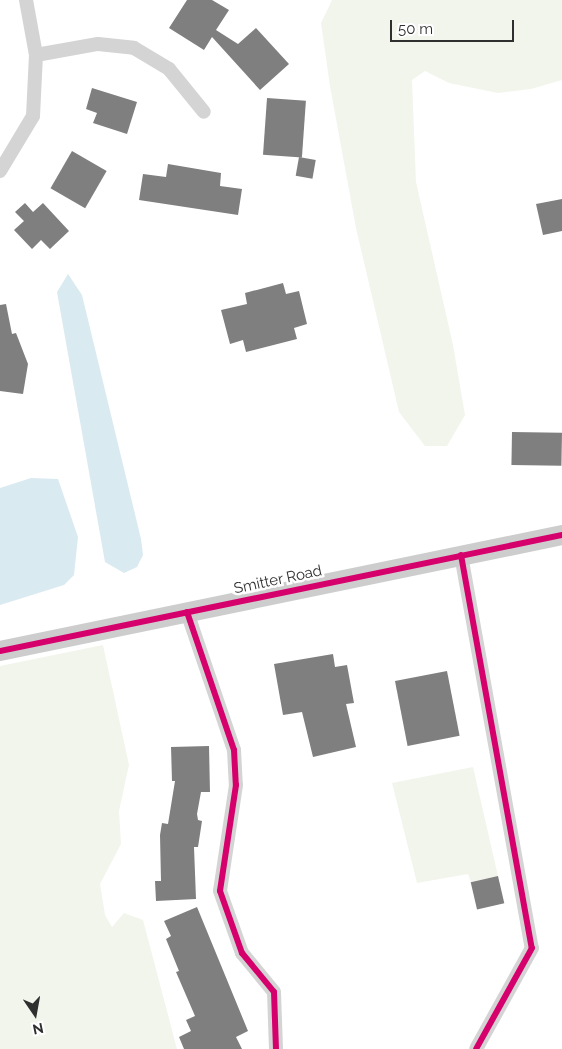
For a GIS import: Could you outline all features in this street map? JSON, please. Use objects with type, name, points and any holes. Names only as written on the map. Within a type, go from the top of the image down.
[{"type":"street","points":[[0,171],[33,116],[36,55],[26,0]]},
{"type":"street","points":[[36,55],[98,44],[134,48],[169,69],[204,112]]},
{"type":"street","name":"Smitter Road","points":[[0,651],[562,535]]},
{"type":"street","points":[[462,555],[532,948],[476,1049]]},
{"type":"street","points":[[187,612],[234,750],[236,786],[220,891],[242,953],[274,992],[276,1049]]},
{"type":"shaded area","points":[[332,0],[562,0],[562,80],[531,89],[498,93],[449,83],[425,71],[412,80],[416,182],[453,345],[465,415],[447,446],[425,446],[399,412],[356,228],[330,86],[321,23]]},
{"type":"shaded area","points":[[68,274],[82,295],[141,539],[143,555],[137,567],[124,573],[105,562],[57,292]]},
{"type":"shaded area","points":[[31,478],[58,479],[78,537],[74,575],[64,585],[0,605],[0,488]]},
{"type":"shaded area","points":[[103,645],[129,765],[119,811],[121,844],[100,884],[105,915],[112,927],[124,913],[143,920],[177,1049],[0,1049],[0,666]]},
{"type":"shaded area","points":[[473,767],[498,876],[471,882],[468,874],[417,883],[392,783]]},
{"type":"building","points":[[187,0],[212,0],[229,10],[216,30],[238,44],[256,28],[289,64],[260,90],[212,37],[204,50],[169,28]]},
{"type":"building","points":[[92,88],[137,102],[127,134],[93,123],[97,113],[86,109]]},
{"type":"building","points":[[267,98],[306,101],[302,158],[263,155]]},
{"type":"building","points":[[72,151],[107,171],[85,208],[50,188]]},
{"type":"building","points":[[299,157],[316,160],[312,179],[296,176]]},
{"type":"building","points":[[168,164],[221,173],[220,186],[242,189],[238,215],[139,200],[143,174],[166,177]]},
{"type":"building","points":[[562,199],[562,231],[543,235],[536,204]]},
{"type":"building","points":[[25,203],[33,212],[43,203],[69,231],[50,249],[41,240],[32,249],[14,230],[24,221],[15,212]]},
{"type":"building","points":[[283,283],[286,294],[299,291],[307,324],[294,328],[297,339],[246,352],[243,340],[230,344],[221,310],[247,304],[245,293]]},
{"type":"building","points":[[6,304],[12,334],[16,333],[28,364],[23,394],[0,391],[0,305]]},
{"type":"building","points":[[512,432],[562,433],[561,466],[511,465]]},
{"type":"building","points":[[333,654],[335,667],[347,665],[354,703],[346,704],[356,747],[313,757],[302,712],[283,715],[274,664]]},
{"type":"building","points":[[447,671],[460,736],[408,746],[395,681]]},
{"type":"building","points":[[209,746],[210,792],[201,792],[197,814],[198,820],[202,821],[198,847],[194,847],[196,899],[156,901],[155,881],[161,881],[160,835],[162,823],[168,824],[175,781],[172,781],[171,747]]},
{"type":"building","points":[[498,876],[504,903],[477,910],[471,882]]},
{"type":"building","points":[[197,907],[248,1031],[236,1037],[242,1049],[184,1049],[179,1037],[191,1031],[186,1020],[195,1016],[176,972],[179,971],[166,939],[171,936],[164,921]]},
{"type":"cycle path","points":[[0,651],[562,535]]},
{"type":"cycle path","points":[[461,555],[532,948],[476,1049]]},
{"type":"cycle path","points":[[187,612],[234,750],[236,785],[220,891],[242,953],[274,992],[276,1049]]}]
